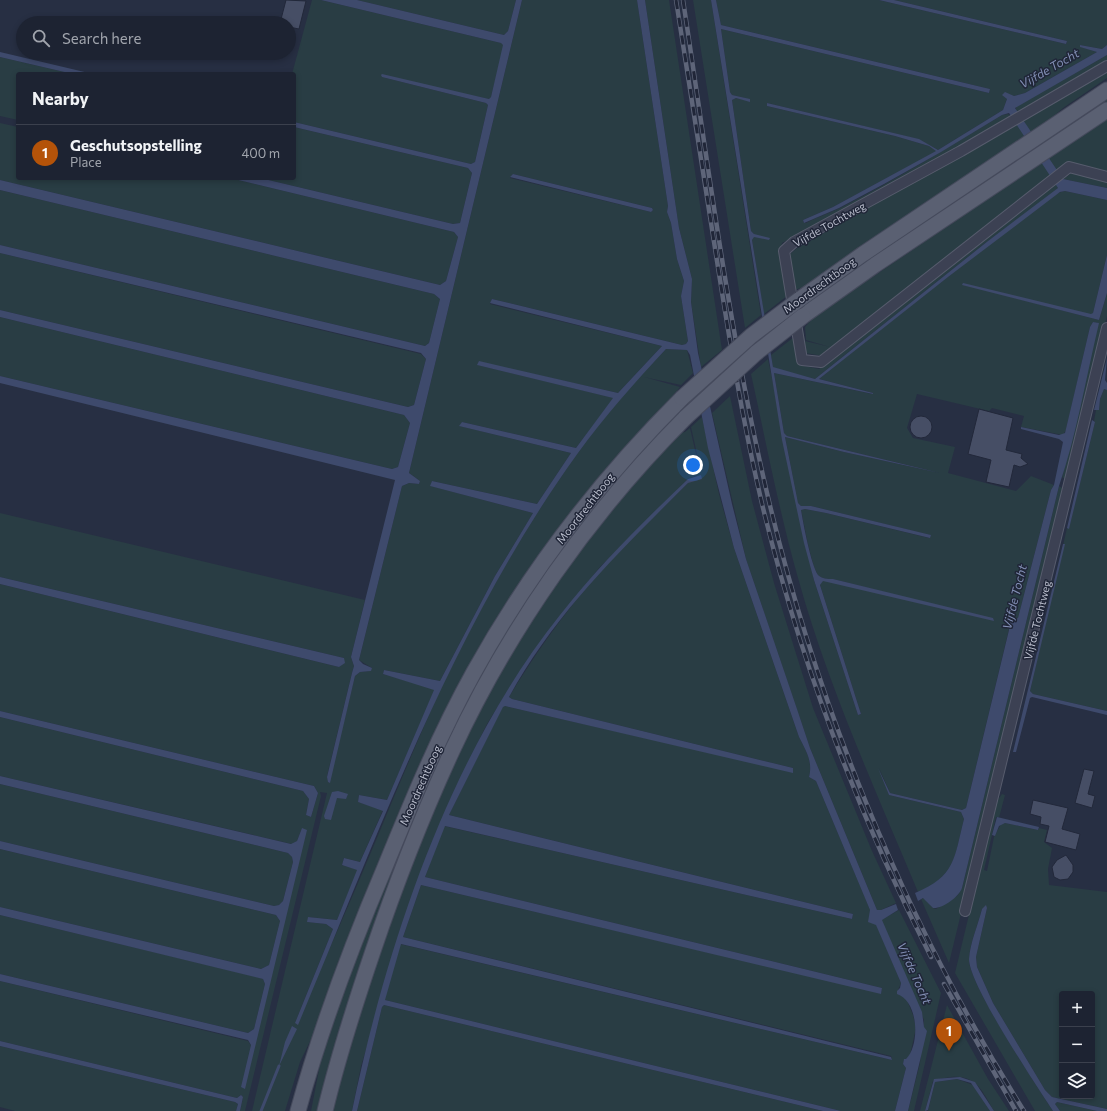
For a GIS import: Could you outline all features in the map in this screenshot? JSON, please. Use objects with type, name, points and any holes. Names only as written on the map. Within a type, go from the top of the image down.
[{"type":"main road","name":"Moordrechtboog","points":[[298,1111],[314,1052],[330,1006],[367,909],[438,742],[474,673],[514,605],[580,512],[640,440],[682,398],[751,336],[800,298],[869,249],[1107,90]]},
{"type":"main road","name":"Moordrechtboog","points":[[324,1111],[354,1009],[385,915],[452,750],[485,686],[526,616],[564,562],[630,477],[652,451],[686,417],[756,353],[803,316],[1107,110]]},
{"type":"street","name":"Vijfde Tochtweg","points":[[1107,66],[961,151],[794,242],[784,251],[802,360],[821,362],[1069,167],[1107,177]]},
{"type":"street","name":"Vijfde Tochtweg","points":[[965,911],[1107,328]]},
{"type":"shaded area","points":[[312,0],[321,0],[501,43],[504,45],[491,97],[489,99],[382,77],[486,103],[488,105],[475,162],[471,164],[296,122],[296,72],[293,72]]},
{"type":"shaded area","points":[[357,0],[516,0],[508,31],[504,35]]},
{"type":"shaded area","points":[[522,0],[637,0],[668,206],[667,212],[671,223],[677,259],[684,281],[681,296],[688,341],[686,344],[682,345],[492,299],[490,304],[662,346],[618,393],[479,362],[478,365],[614,398],[576,448],[462,422],[460,426],[571,453],[537,504],[432,481],[431,486],[533,513],[495,576],[440,681],[384,670],[383,674],[435,689],[387,800],[359,795],[358,802],[383,810],[360,862],[344,858],[342,865],[358,870],[337,920],[308,917],[308,922],[326,924],[333,929],[295,1023],[352,897],[441,688],[478,614],[520,540],[566,469],[616,403],[666,349],[687,350],[693,373],[681,385],[644,377],[680,387],[527,573],[350,934],[313,1035],[300,1062],[285,1111],[252,1111],[327,793],[320,792],[321,796],[245,1111],[240,1111],[243,1097],[241,1095],[237,1098],[0,1041],[0,981],[248,1041],[251,1045],[302,828],[297,841],[292,844],[0,776],[0,717],[303,791],[309,799],[306,815],[311,817],[318,793],[314,786],[0,711],[0,584],[339,667],[344,658],[0,577],[0,513],[365,600],[351,657],[354,666],[327,776],[329,783],[355,676],[360,672],[370,671],[372,668],[359,660],[402,486],[409,483],[419,484],[420,481],[409,473]],"holes":[[[513,174],[652,208],[653,210],[651,212],[510,178]]]},
{"type":"shaded area","points":[[645,0],[669,0],[722,350],[701,367],[691,302],[692,279],[679,228]]},
{"type":"shaded area","points":[[693,0],[711,0],[761,315],[745,328]]},
{"type":"shaded area","points":[[716,0],[879,0],[1066,44],[1067,41],[894,0],[1107,0],[1107,45],[1102,49],[1080,45],[1081,47],[1097,52],[1025,93],[1014,96],[1005,93],[1007,99],[1003,110],[938,150],[918,139],[767,103],[767,106],[895,136],[929,146],[937,151],[833,207],[803,220],[803,222],[806,223],[840,208],[881,186],[1002,115],[1010,115],[1004,122],[782,243],[780,254],[787,296],[764,314],[752,240],[754,234],[751,231],[732,100],[736,98],[750,101],[745,98],[732,95],[730,92],[721,29],[989,93],[990,89],[721,25]]},
{"type":"shaded area","points":[[1107,55],[1107,60],[1025,110],[1016,111],[1016,107]]},
{"type":"shaded area","points":[[0,57],[64,72],[16,72],[16,120],[0,116]]},
{"type":"shaded area","points":[[1107,70],[1107,78],[1063,108],[1044,125],[805,287],[794,290],[789,259],[790,254],[796,249]]},
{"type":"shaded area","points":[[1107,97],[1107,103],[802,310],[801,305]]},
{"type":"shaded area","points":[[1107,118],[1107,171],[1076,164],[1064,166],[1058,169],[823,356],[805,353],[801,332],[803,330],[805,341],[830,347],[806,340],[805,327],[815,316]]},
{"type":"shaded area","points":[[0,123],[16,127],[16,180],[238,180],[454,232],[458,237],[446,281],[440,285],[0,180]]},
{"type":"shaded area","points":[[296,127],[468,168],[472,173],[460,223],[453,224],[268,180],[296,180]]},
{"type":"shaded area","points":[[1072,173],[1107,182],[1107,188],[1063,179]]},
{"type":"shaded area","points":[[1056,184],[1058,188],[1056,191],[988,241],[815,379],[773,368],[771,355],[794,337],[799,365],[819,369],[1046,188]]},
{"type":"shaded area","points":[[0,190],[434,294],[440,299],[429,343],[425,346],[0,245]]},
{"type":"shaded area","points":[[1065,191],[1107,200],[1107,255],[1093,313],[1091,315],[962,284],[1099,320],[1107,293],[1107,316],[1069,475],[1065,479],[1062,477],[1098,323],[1093,322],[1090,327],[1066,430],[1063,435],[1021,427],[1024,416],[992,408],[989,411],[917,394],[907,428],[913,438],[955,447],[948,473],[1016,491],[1031,476],[1054,485],[1051,490],[1018,618],[1009,623],[1009,629],[966,808],[962,810],[890,793],[879,768],[889,795],[961,812],[964,819],[956,854],[947,871],[931,886],[918,892],[853,737],[823,658],[810,618],[785,527],[751,374],[768,359],[814,580],[858,715],[861,714],[820,585],[823,580],[994,620],[833,579],[823,578],[818,575],[810,553],[801,510],[805,509],[826,513],[929,538],[930,535],[811,506],[801,506],[798,503],[785,437],[844,452],[940,473],[787,436],[784,433],[774,373],[872,394],[873,393],[819,379],[1038,206],[1053,196]]},
{"type":"shaded area","points":[[0,253],[421,354],[426,359],[414,405],[408,407],[0,310]]},
{"type":"shaded area","points":[[0,317],[404,415],[410,423],[398,467],[392,469],[0,376]]},
{"type":"shaded area","points":[[1104,389],[1107,390],[1107,711],[1033,694],[1030,691],[1067,528],[1069,528],[1095,422],[1096,410],[1099,410],[1100,399]]},
{"type":"shaded area","points":[[730,396],[752,501],[774,583],[813,708],[872,851],[896,903],[881,910],[877,910],[810,748],[746,559],[712,413]]},
{"type":"shaded area","points":[[685,403],[687,409],[651,445],[463,714],[318,1111],[311,1111],[326,1034],[347,976],[443,745],[485,664],[541,574],[611,484]]},
{"type":"shaded area","points":[[702,417],[719,494],[734,548],[799,737],[808,756],[810,766],[809,777],[816,781],[901,983],[898,990],[907,1000],[913,1015],[916,1028],[910,1055],[904,1060],[903,1064],[906,1068],[895,1111],[841,1111],[385,1000],[384,998],[400,944],[892,1060],[891,1056],[403,937],[421,885],[881,993],[882,988],[425,877],[444,826],[852,919],[853,914],[449,815],[503,706],[793,772],[793,768],[512,699],[509,697],[547,638],[590,583],[638,532],[688,483],[695,480],[697,475],[688,479],[599,568],[525,663],[487,724],[451,798],[419,878],[361,1066],[352,1111],[330,1111],[349,1045],[392,913],[444,784],[474,722],[507,661],[543,602],[574,557],[625,494],[661,453],[679,433],[685,432],[690,428],[699,463],[691,427]]},
{"type":"shaded area","points":[[1059,486],[1064,489],[949,963],[921,899],[924,898],[933,908],[936,909],[957,896],[962,888]]},
{"type":"shaded area","points":[[0,784],[288,853],[292,857],[293,862],[283,901],[279,905],[274,906],[0,841]]},
{"type":"shaded area","points":[[1002,794],[1005,795],[999,818],[996,817],[984,870],[987,871],[994,837],[1001,824],[1005,823],[1038,830],[1039,828],[1047,830],[1044,842],[1052,848],[1048,869],[1049,885],[1107,892],[1107,1109],[1061,1099],[1095,1099],[1095,991],[1059,991],[1059,1099],[1052,1097],[1045,1090],[993,1003],[977,967],[976,957],[987,908],[982,909],[969,959],[972,971],[979,989],[991,1011],[1053,1111],[1035,1111],[955,973],[996,802]]},
{"type":"shaded area","points":[[0,849],[276,915],[280,921],[269,965],[261,969],[0,907]]},
{"type":"shaded area","points":[[899,910],[941,993],[914,1111],[908,1111],[920,1063],[924,1020],[881,920]]},
{"type":"shaded area","points":[[0,915],[263,979],[265,984],[254,1029],[248,1033],[0,974]]},
{"type":"shaded area","points":[[384,1005],[823,1111],[357,1111],[382,1007]]},
{"type":"shaded area","points":[[947,1005],[988,1079],[1009,1111],[994,1111],[982,1091],[973,1082],[960,1077],[951,1077],[933,1081],[925,1111],[920,1111]]},
{"type":"shaded area","points":[[0,1046],[235,1102],[238,1104],[236,1111],[15,1111],[0,1107]]},
{"type":"shaded area","points":[[957,1079],[973,1085],[990,1111],[928,1111],[935,1082]]},
{"type":"shaded area","points":[[1057,1102],[1097,1111],[1060,1111],[1055,1104]]},
{"type":"water","points":[[321,0],[357,0],[504,35],[508,31],[516,0],[522,0],[409,473],[420,481],[419,484],[409,483],[402,486],[359,660],[363,664],[372,668],[371,671],[360,672],[355,676],[330,783],[328,782],[327,777],[354,666],[351,657],[395,480],[0,383],[0,376],[392,469],[398,467],[410,423],[404,415],[0,317],[0,310],[408,407],[414,405],[426,359],[421,353],[0,253],[0,245],[425,346],[429,343],[440,299],[434,294],[0,190],[0,180],[440,285],[446,281],[458,237],[454,232],[238,180],[268,180],[453,224],[460,223],[472,173],[468,168],[296,127],[296,122],[471,164],[475,162],[488,105],[486,103],[382,77],[381,75],[489,99],[491,97],[503,45],[501,43]]},
{"type":"water","points":[[637,0],[645,0],[679,228],[692,279],[691,302],[698,353],[746,559],[810,748],[877,910],[881,910],[896,904],[898,910],[882,920],[922,1012],[924,1027],[927,1031],[908,1111],[895,1111],[906,1068],[903,1064],[904,1059],[906,1059],[911,1053],[914,1044],[915,1024],[913,1014],[910,1005],[904,998],[897,994],[901,983],[876,925],[868,922],[870,910],[816,781],[809,777],[810,766],[808,756],[799,737],[734,548],[708,448],[690,355],[687,350],[666,349],[588,439],[533,519],[493,588],[456,659],[422,731],[298,1025],[295,1023],[333,929],[326,924],[307,922],[308,917],[337,920],[357,870],[342,865],[344,858],[360,862],[383,811],[358,802],[359,795],[387,800],[434,690],[383,674],[384,670],[440,681],[495,576],[533,513],[430,486],[432,481],[537,504],[571,453],[459,426],[462,422],[576,448],[613,398],[477,365],[479,361],[618,393],[662,346],[490,303],[492,299],[682,345],[686,344],[688,341],[681,296],[684,281],[677,259],[671,223],[667,212],[668,206]]},
{"type":"water","points":[[711,0],[716,0],[721,25],[990,89],[989,93],[721,29],[730,92],[732,95],[750,99],[750,102],[736,98],[732,100],[751,231],[754,234],[770,238],[769,240],[754,237],[752,240],[773,367],[815,379],[988,241],[1058,188],[1009,113],[1002,115],[884,184],[839,208],[804,223],[803,220],[833,207],[936,151],[929,146],[895,136],[767,106],[767,103],[919,139],[938,150],[1003,110],[1007,99],[1002,95],[1005,92],[1014,96],[1025,93],[1097,52],[1080,47],[1080,45],[1102,49],[1107,45],[1107,55],[1015,108],[1063,179],[1107,188],[1107,200],[1065,191],[1060,192],[948,277],[819,379],[873,394],[774,373],[784,433],[787,436],[940,473],[844,452],[785,437],[798,503],[801,506],[811,506],[931,535],[930,538],[826,513],[805,509],[801,510],[810,553],[818,575],[825,578],[993,618],[994,621],[823,581],[820,585],[861,714],[858,715],[814,580],[804,543],[782,440]]},
{"type":"water","points":[[879,0],[894,0],[1067,41],[1066,44]]},
{"type":"water","points":[[0,52],[16,56],[16,60],[34,60],[85,72],[64,72],[0,57]]},
{"type":"water","points":[[513,174],[652,208],[653,210],[651,212],[510,177]]},
{"type":"water","points":[[1107,255],[1107,293],[1099,320],[962,285],[963,283],[1091,314],[1093,313]]},
{"type":"water","points":[[1093,322],[1099,323],[1076,426],[1059,486],[962,888],[950,902],[941,907],[933,908],[923,898],[918,901],[915,893],[939,880],[946,872],[955,855],[964,819],[961,812],[889,795],[878,768],[890,793],[962,810],[966,808],[1009,630],[1009,623],[1018,618],[1051,490],[1054,485],[1063,442],[1059,439],[1021,429],[1021,427],[1059,435],[1065,433],[1090,327]]},
{"type":"water","points":[[1107,358],[1105,380],[1107,383],[1107,390],[1104,389],[1100,399],[1099,410],[1094,410]]},
{"type":"water","points":[[1092,420],[1095,422],[1069,529],[1067,528]]},
{"type":"water","points":[[701,475],[702,479],[688,483],[638,533],[568,610],[527,666],[509,697],[512,699],[793,768],[793,773],[505,706],[503,707],[449,815],[853,914],[852,919],[445,826],[425,877],[882,988],[881,994],[421,885],[403,937],[891,1057],[892,1060],[401,944],[385,1000],[841,1111],[823,1111],[384,1005],[382,1007],[357,1111],[352,1111],[384,981],[404,916],[428,851],[456,787],[486,726],[521,668],[560,615],[590,579],[622,544],[688,479]]},
{"type":"water","points":[[1063,544],[1065,544],[1030,691],[1033,694],[1107,711],[1107,715],[1032,697],[1030,698],[1016,752],[1013,752]]},
{"type":"water","points":[[0,577],[344,658],[345,663],[339,667],[0,584]]},
{"type":"water","points":[[0,711],[314,786],[318,793],[311,817],[306,815],[309,799],[303,791],[0,717]]},
{"type":"water","points":[[0,776],[291,844],[297,841],[302,828],[307,830],[245,1089],[241,1087],[251,1045],[248,1040],[0,981],[0,974],[248,1033],[254,1029],[265,984],[263,979],[0,915],[0,907],[261,969],[269,965],[280,921],[276,915],[0,849],[0,841],[274,906],[279,905],[283,901],[293,862],[292,857],[288,853],[0,784]]},
{"type":"water","points":[[338,791],[348,794],[346,799],[337,798],[331,820],[325,819],[324,816],[332,792]]},
{"type":"water","points":[[997,817],[1039,827],[1038,830],[1005,823],[999,826],[995,836],[992,835]]},
{"type":"water","points":[[986,905],[987,908],[976,957],[977,967],[993,1003],[1045,1090],[1052,1097],[1107,1109],[1107,1111],[1097,1111],[1057,1102],[1055,1104],[1060,1111],[1053,1111],[1019,1058],[991,1012],[972,972],[969,959],[972,940],[982,909]]},
{"type":"water","points":[[292,1026],[297,1029],[279,1066],[285,1042]]},
{"type":"water","points":[[0,1041],[237,1098],[241,1095],[243,1097],[240,1111],[236,1111],[238,1104],[235,1102],[0,1046]]},
{"type":"water","points":[[960,1077],[975,1082],[994,1111],[990,1111],[971,1083],[957,1079],[935,1082],[928,1110],[925,1111],[934,1079]]},
{"type":"building","points":[[286,0],[306,1],[299,29],[296,28],[296,16],[282,16]]},
{"type":"building","points":[[979,409],[1013,418],[1006,450],[1022,454],[1021,458],[1028,464],[1020,467],[1014,465],[1009,487],[986,482],[991,460],[968,454]]},
{"type":"building","points":[[921,416],[929,419],[932,427],[929,435],[921,438],[913,435],[910,427],[913,419]]},
{"type":"building","points":[[1084,769],[1094,771],[1088,794],[1095,796],[1092,808],[1075,803]]},
{"type":"building","points":[[1033,800],[1068,808],[1062,829],[1080,834],[1076,850],[1045,842],[1049,826],[1040,824],[1041,817],[1030,814]]},
{"type":"building","points":[[1066,855],[1073,865],[1073,872],[1068,879],[1060,880],[1054,877],[1052,867],[1057,860]]},
{"type":"waterway","points":[[261,1111],[279,1066]]},
{"type":"railway","points":[[676,0],[719,275],[748,442],[778,566],[795,624],[834,737],[879,848],[931,957]]},
{"type":"railway","points":[[683,0],[718,236],[738,354],[762,471],[783,555],[807,638],[835,721],[866,802],[901,882],[939,960],[980,1037],[1024,1111]]},
{"type":"railway","points":[[944,984],[1016,1111]]},
{"type":"place","name":"Geschutsopstelling","points":[[949,1051]]},
{"type":"water label","name":"Vijfde Tocht","points":[[1049,68]]},
{"type":"water label","name":"Vijfde Tocht","points":[[1014,597]]},
{"type":"water label","name":"Vijfde Tocht","points":[[915,973]]}]
